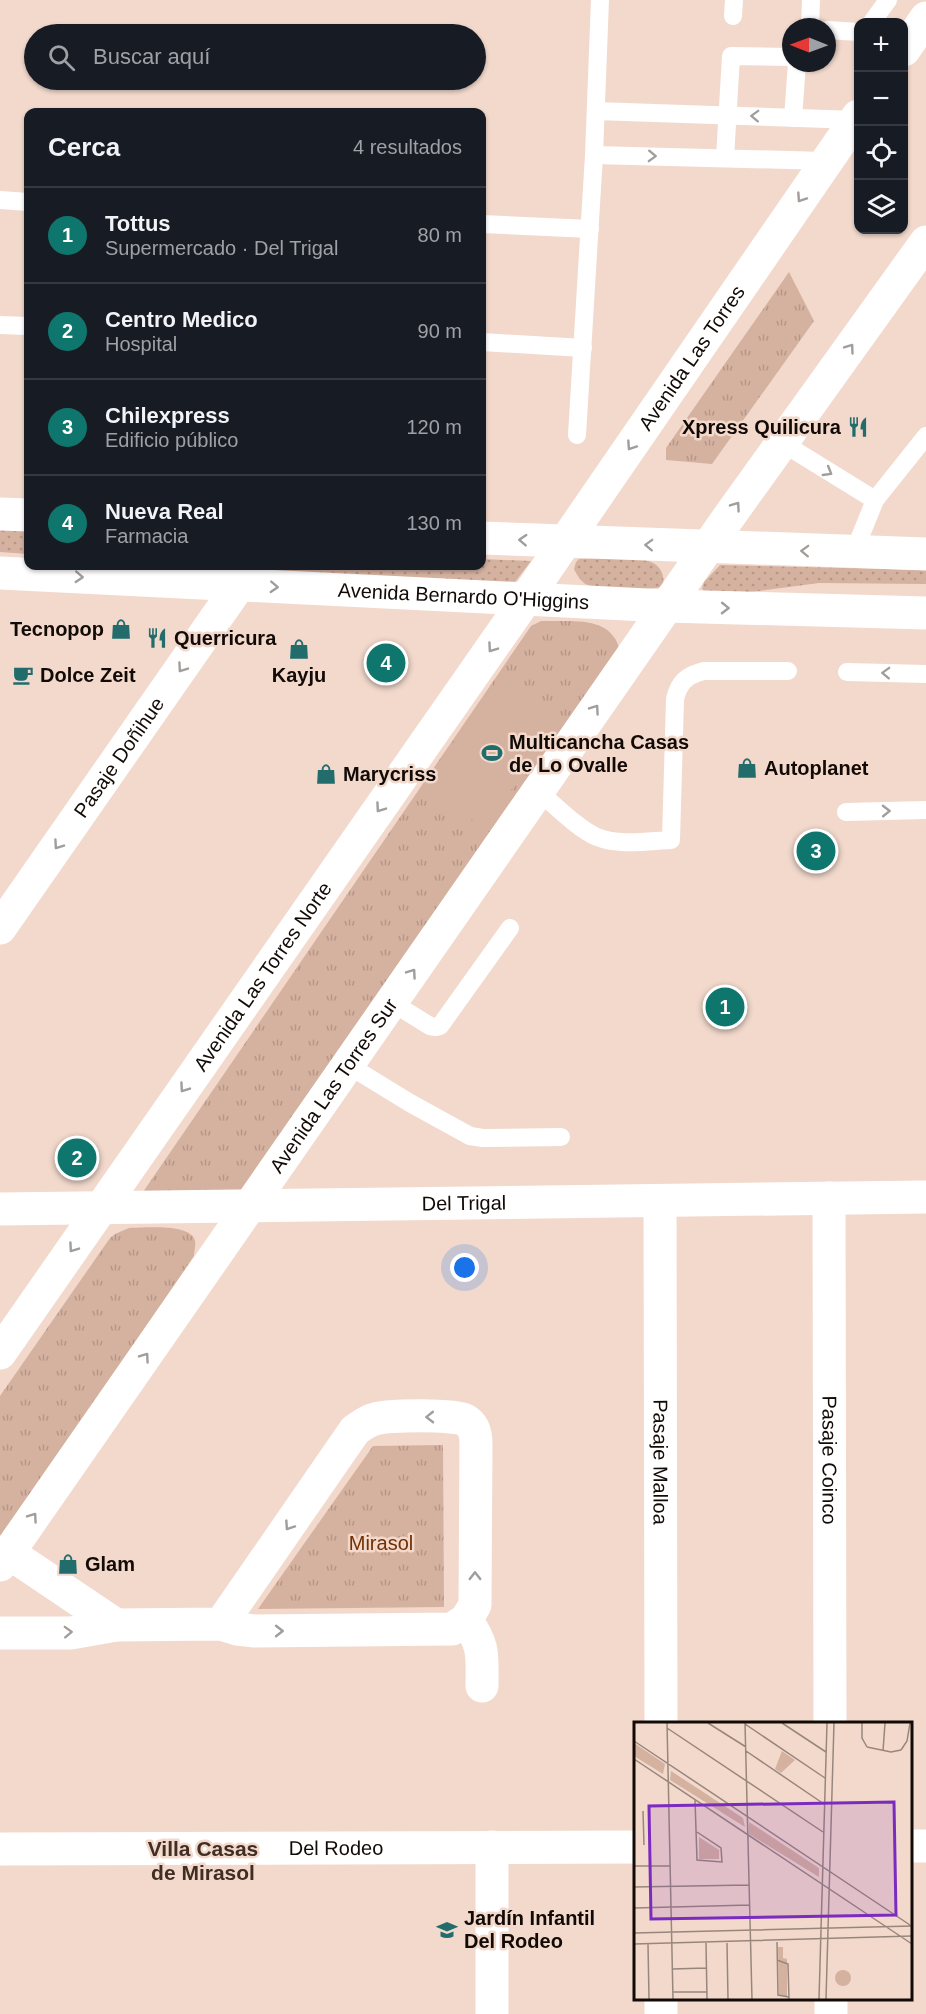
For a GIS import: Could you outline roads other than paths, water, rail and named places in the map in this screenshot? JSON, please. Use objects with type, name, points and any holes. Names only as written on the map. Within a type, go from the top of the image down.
[{"type":"street","points":[[908,43],[926,18]]},
{"type":"street","name":"Avenida Las Torres","points":[[525,600],[854,122]]},
{"type":"street","points":[[667,606],[781,442],[926,242]]},
{"type":"street","points":[[0,514],[24,515]]},
{"type":"street","points":[[486,538],[707,548],[926,554]]},
{"type":"street","name":"Avenida Bernardo O'Higgins","points":[[13,573],[525,600],[926,613]]},
{"type":"street","name":"Pasaje Doñihue","points":[[0,928],[239,585]]},
{"type":"street","name":"Avenida Las Torres Norte","points":[[0,1353],[525,600]]},
{"type":"street","name":"Avenida Las Torres Sur","points":[[4,1559],[667,606]]},
{"type":"street","name":"Del Trigal","points":[[0,1209],[926,1197]]},
{"type":"street","name":"Pasaje Coinco","points":[[829,1198],[830,1722]]},
{"type":"street","name":"Pasaje Malloa","points":[[660,1201],[661,1722]]},
{"type":"street","points":[[0,1633],[71,1633],[116,1625],[221,1624],[255,1631],[452,1629],[466,1620],[475,1605],[476,1433],[471,1424],[459,1418],[390,1417],[377,1418],[355,1430],[221,1624]]},
{"type":"street","points":[[4,1559],[116,1625]]},
{"type":"street","points":[[466,1620],[478,1636],[482,1646],[482,1686]]},
{"type":"street","points":[[492,1847],[492,2014]]},
{"type":"street","name":"Del Rodeo","points":[[0,1849],[634,1847]]},
{"type":"lane","points":[[578,435],[594,155],[600,0]]},
{"type":"lane","points":[[810,18],[811,0]]},
{"type":"lane","points":[[875,18],[888,0]]},
{"type":"lane","points":[[836,31],[854,32]]},
{"type":"lane","points":[[725,158],[731,56],[782,57]]},
{"type":"lane","points":[[793,118],[796,72]]},
{"type":"lane","points":[[596,111],[854,118]]},
{"type":"lane","points":[[594,155],[826,161]]},
{"type":"lane","points":[[0,201],[24,202]]},
{"type":"lane","points":[[486,224],[590,229]]},
{"type":"lane","points":[[0,325],[24,326]]},
{"type":"lane","points":[[486,342],[583,348]]},
{"type":"lane","points":[[854,552],[875,501],[915,456],[926,436]]},
{"type":"lane","points":[[781,442],[875,501]]},
{"type":"lane","points":[[538,791],[588,832],[598,837],[613,840],[671,840],[675,699],[677,690],[684,679],[704,671],[788,671]]},
{"type":"lane","points":[[846,672],[926,674]]},
{"type":"lane","points":[[846,812],[926,810]]},
{"type":"lane","points":[[391,1002],[430,1026],[440,1026],[510,928]]},
{"type":"lane","points":[[348,1065],[470,1136],[483,1138],[561,1137]]},
{"type":"place","name":"Xpress Quilicura","points":[[858,427]]},
{"type":"place","name":"Tecnopop","points":[[121,629]]},
{"type":"place","name":"Querricura","points":[[157,638]]},
{"type":"place","name":"Kayju","points":[[299,649]]},
{"type":"place","name":"Nueva Real","points":[[386,663]]},
{"type":"place","name":"Dolce Zeit","points":[[23,675]]},
{"type":"place","name":"Multicancha Casas de Lo Ovalle","points":[[492,753]]},
{"type":"place","name":"Autoplanet","points":[[747,768]]},
{"type":"place","name":"Marycriss","points":[[326,774]]},
{"type":"place","name":"Chilexpress","points":[[816,851]]},
{"type":"place","name":"Tottus","points":[[725,1007]]},
{"type":"place","name":"Centro Medico","points":[[77,1158]]},
{"type":"place","name":"Glam","points":[[68,1564]]},
{"type":"place","name":"Jardín Infantil Del Rodeo","points":[[447,1930]]},
{"type":"district","name":"Villa Casas de Mirasol","points":[[203,1861]]},
{"type":"park label","name":"Mirasol","points":[[381,1543]]}]
